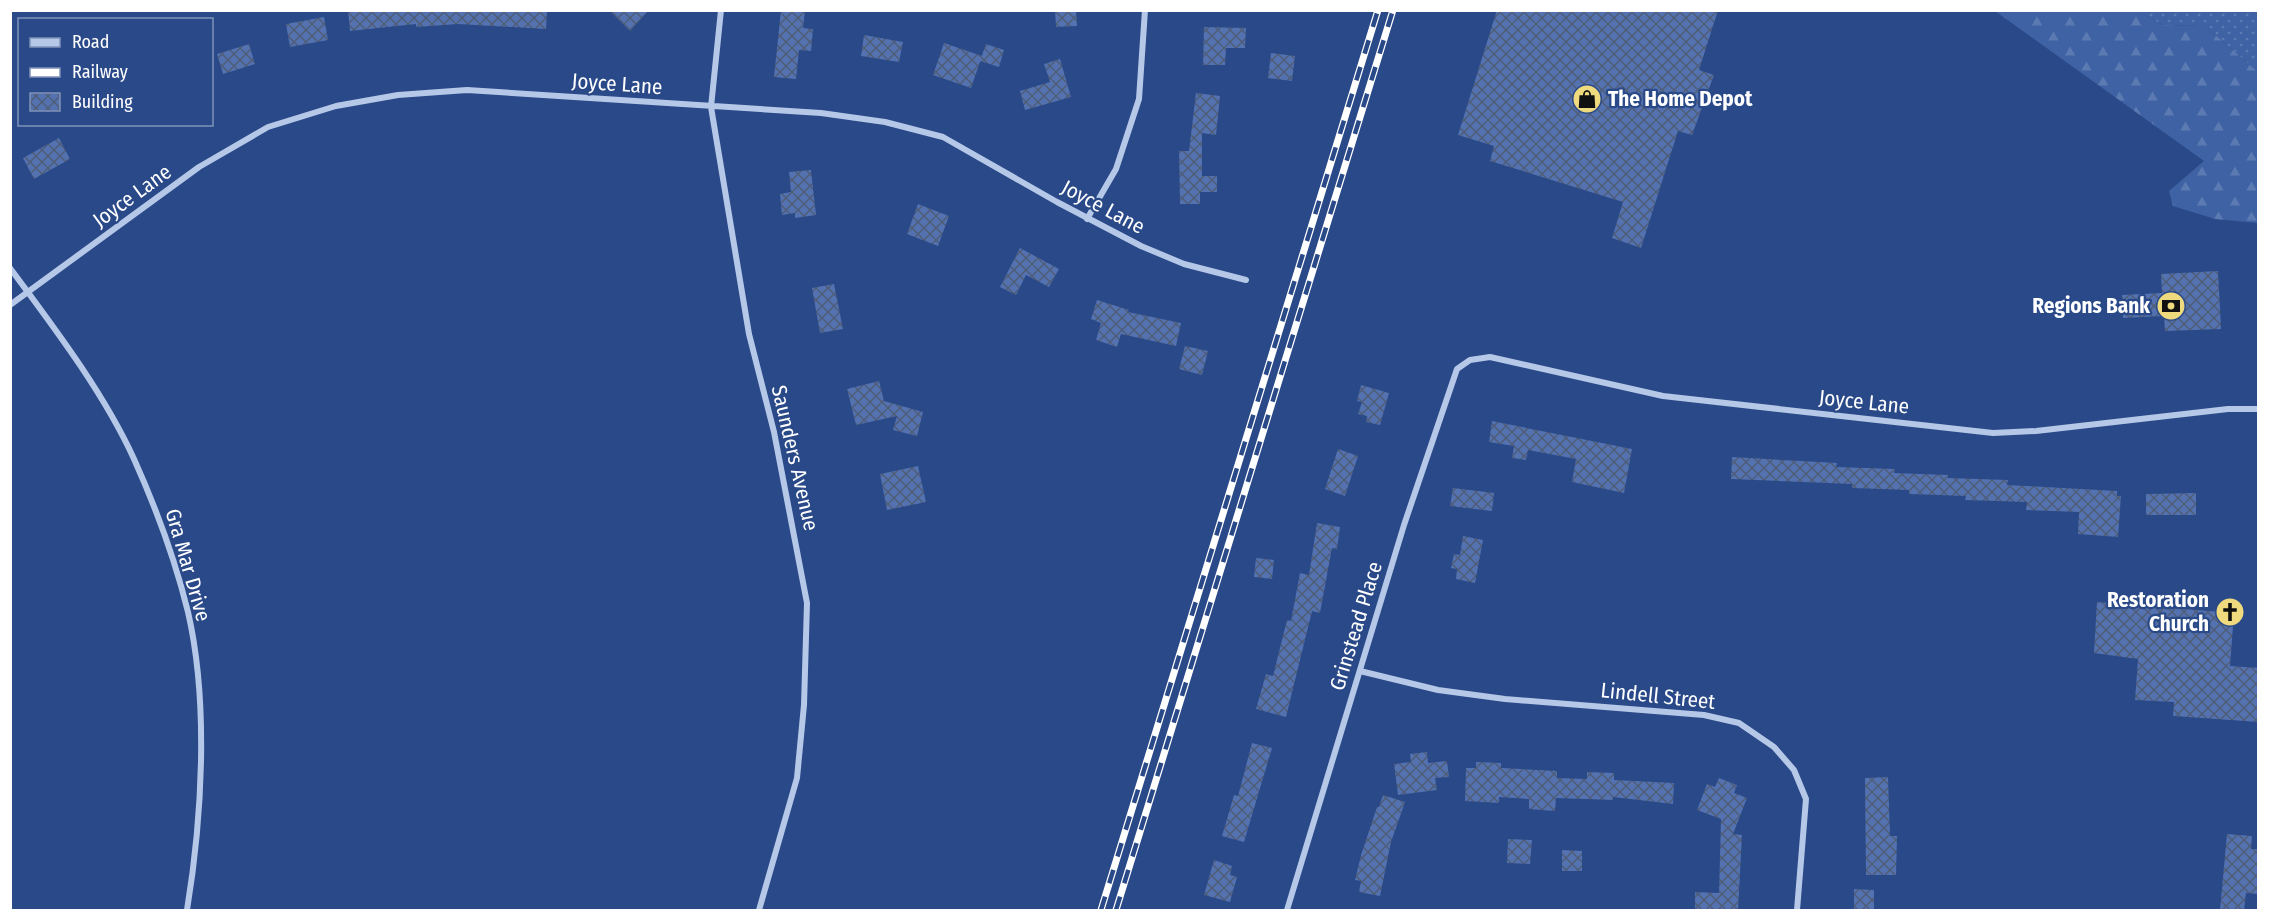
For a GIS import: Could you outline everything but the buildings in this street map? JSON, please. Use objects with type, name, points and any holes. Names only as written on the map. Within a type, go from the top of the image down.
[{"type":"street","name":"Saunders Avenue","points":[[721,10],[711,107],[742,301],[778,451],[807,603],[804,705],[797,778],[759,910]]},
{"type":"street","points":[[1087,219],[1116,169],[1138,99],[1145,10]]},
{"type":"street","name":"Joyce Lane","points":[[10,305],[199,167],[268,127],[336,106],[399,95],[467,90],[821,113],[885,122],[943,136],[1087,219],[1141,246],[1184,264],[1246,280]]},
{"type":"street","name":"Gra Mar Drive","points":[[10,268],[86,376],[133,457],[168,541],[188,615],[198,680],[201,774],[193,874],[187,910]]},
{"type":"street","name":"Joyce Lane","points":[[1470,360],[1490,357],[1663,396],[1993,433],[2036,431],[2228,409],[2259,410]]},
{"type":"street","name":"Grinstead Place","points":[[1287,910],[1404,525],[1457,369],[1470,360]]},
{"type":"street","name":"Lindell Street","points":[[1360,671],[1438,690],[1505,699],[1704,715],[1739,723],[1774,747],[1794,770],[1806,799],[1797,910]]},
{"type":"green space","points":[[1995,11],[2137,11],[2163,25],[2205,26],[2258,72],[2258,223],[2215,219],[2173,206],[2169,191],[2204,161]]},
{"type":"green space","points":[[2137,11],[2258,11],[2258,72],[2205,26],[2163,25]]},
{"type":"railway","points":[[1101,910],[1378,10]]},
{"type":"railway","points":[[1116,910],[1393,10]]},
{"type":"place","name":"The Home Depot","points":[[1587,99]]},
{"type":"place","name":"Regions Bank","points":[[2171,306]]},
{"type":"place","name":"Restoration Church","points":[[2230,612]]}]
